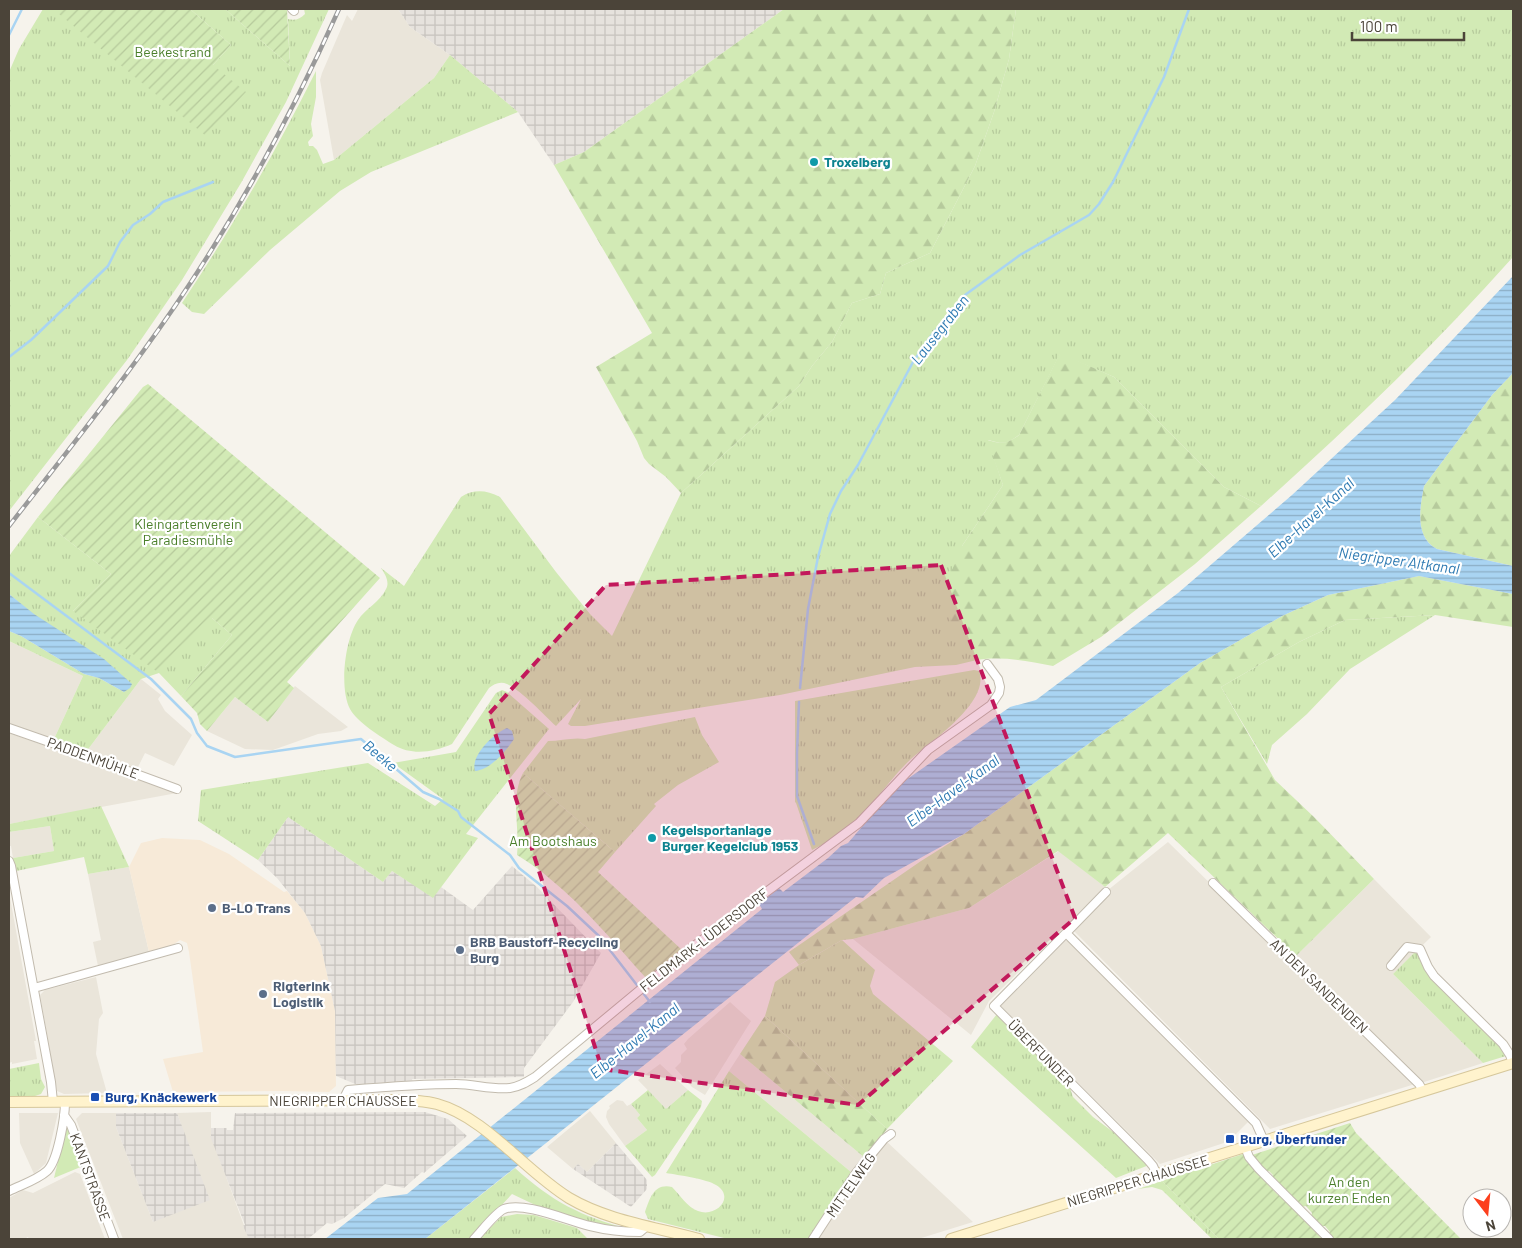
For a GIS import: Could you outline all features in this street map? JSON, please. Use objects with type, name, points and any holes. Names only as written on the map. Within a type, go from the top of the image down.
[{"type":"main road","name":"NIEGRIPPER CHAUSSEE","points":[[950,1239],[1513,1063]]},
{"type":"main road","name":"NIEGRIPPER CHAUSSEE","points":[[9,1102],[342,1100],[410,1100],[426,1102],[459,1113],[479,1126],[561,1193],[586,1207],[616,1218],[699,1239]]},
{"type":"street","name":"FELDMARK-LÜDERSDORF","points":[[342,1100],[348,1090],[446,1084],[467,1084],[490,1088],[517,1086],[535,1077],[682,955],[859,823],[928,750],[991,705],[999,693],[1000,687],[998,679],[987,664]]},
{"type":"street","name":"PADDENMÜHLE","points":[[9,728],[177,790]]},
{"type":"street","points":[[9,861],[12,866],[53,1102]]},
{"type":"street","name":"AN DEN SANDENDEN","points":[[1213,883],[1419,1084],[1422,1091]]},
{"type":"street","name":"ÜBERFUNDER","points":[[1106,892],[994,1006],[1148,1160],[1157,1175]]},
{"type":"street","points":[[1066,933],[1256,1123],[1264,1141]]},
{"type":"street","points":[[1391,966],[1407,947],[1420,949],[1434,976],[1503,1044],[1513,1063]]},
{"type":"street","points":[[34,988],[178,948]]},
{"type":"street","points":[[9,1192],[42,1174],[52,1165],[64,1115],[65,1102]]},
{"type":"street","name":"KANTSTRASSE","points":[[64,1115],[71,1125],[114,1239]]},
{"type":"street","name":"MITTELWEG","points":[[813,1239],[856,1173],[884,1139],[891,1134]]},
{"type":"street","points":[[1245,1147],[1248,1156],[1258,1169],[1330,1239]]},
{"type":"street","points":[[474,1239],[501,1211],[516,1207],[528,1208],[589,1226],[610,1230],[640,1232],[647,1226]]},
{"type":"highlighted area","points":[[941,565],[1075,918],[858,1105],[602,1069],[489,714],[606,585]]},
{"type":"shaded area","points":[[358,9],[398,9],[410,27],[450,55],[434,78],[334,160],[320,80],[347,15],[352,21]]},
{"type":"shaded area","points":[[398,9],[784,9],[584,152],[554,165],[518,112],[450,55],[410,27]]},
{"type":"shaded area","points":[[9,641],[83,676],[53,741],[9,725]]},
{"type":"shaded area","points":[[141,679],[161,695],[158,699],[165,711],[192,735],[174,766],[145,753],[136,771],[86,752]]},
{"type":"shaded area","points":[[295,686],[348,727],[341,731],[318,734],[273,750],[245,749],[207,731],[235,697],[268,722]]},
{"type":"shaded area","points":[[9,733],[110,768],[177,793],[9,824]]},
{"type":"shaded area","name":"BRB Baustoff-Recycling Burg","points":[[288,817],[383,882],[392,871],[433,897],[441,887],[473,910],[512,866],[537,887],[601,953],[573,1002],[524,1068],[524,1077],[412,1079],[413,1082],[360,1086],[336,1076],[335,1011],[321,946],[305,913],[277,878],[258,860]]},
{"type":"shaded area","points":[[50,826],[54,851],[13,858],[11,846],[9,846],[9,832]]},
{"type":"shaded area","name":"Rigterink Logistik","points":[[162,838],[200,840],[229,854],[284,892],[287,891],[305,913],[321,946],[335,1011],[336,1086],[329,1092],[173,1092],[163,1059],[203,1052],[189,952],[187,943],[180,940],[171,946],[149,952],[129,867],[141,843]]},
{"type":"shaded area","points":[[1168,842],[1415,1084],[1270,1129],[1074,931],[1111,893],[1108,890]]},
{"type":"shaded area","points":[[1059,851],[1105,887],[989,1001],[971,1035],[853,939],[969,908]]},
{"type":"shaded area","points":[[129,867],[149,952],[98,966],[93,942],[101,940],[88,874]]},
{"type":"shaded area","points":[[1374,879],[1431,937],[1393,974],[1483,1063],[1421,1083],[1296,956]]},
{"type":"shaded area","points":[[9,892],[36,1041],[34,1041],[37,1059],[12,1064],[12,1062],[9,1063]]},
{"type":"shaded area","points":[[1065,941],[1068,941],[1248,1122],[1232,1138],[1230,1136],[1225,1140],[1227,1142],[1160,1164],[1000,1005]]},
{"type":"shaded area","points":[[96,977],[103,1013],[99,1019],[96,1054],[107,1093],[64,1094],[57,1091],[40,995],[45,990]]},
{"type":"shaded area","points":[[730,1002],[751,1021],[705,1095],[692,1087],[675,1068],[681,1062],[681,1055],[687,1049],[684,1044],[688,1039]]},
{"type":"shaded area","points":[[740,1054],[865,1158],[856,1169],[851,1172],[729,1071]]},
{"type":"shaded area","points":[[660,1064],[688,1090],[666,1109],[638,1080]]},
{"type":"shaded area","points":[[617,1100],[623,1101],[627,1106],[631,1104],[640,1115],[637,1118],[647,1130],[625,1146],[606,1117],[609,1106]]},
{"type":"shaded area","points":[[590,1111],[616,1143],[587,1172],[578,1164],[573,1169],[547,1147]]},
{"type":"shaded area","points":[[211,1112],[211,1136],[249,1239],[123,1239],[76,1119],[82,1113],[116,1113],[116,1127],[153,1222],[182,1127],[177,1113]]},
{"type":"shaded area","points":[[425,1112],[448,1119],[467,1136],[404,1188],[385,1184],[344,1218],[332,1224],[327,1223],[308,1239],[249,1239],[210,1136],[211,1128],[233,1130],[235,1113]]},
{"type":"shaded area","points":[[19,1113],[58,1113],[46,1163],[34,1174],[20,1143]]},
{"type":"shaded area","points":[[116,1113],[177,1113],[210,1200],[153,1222],[116,1127]]},
{"type":"shaded area","points":[[886,1141],[973,1222],[918,1239],[818,1239],[855,1180]]},
{"type":"shaded area","points":[[616,1143],[647,1180],[647,1189],[631,1207],[573,1169],[578,1164],[587,1172]]},
{"type":"shaded area","points":[[75,1172],[80,1174],[105,1239],[29,1239],[28,1237],[24,1239],[9,1239],[9,1198],[23,1190],[33,1193]]},
{"type":"green space","points":[[43,9],[53,9],[213,65],[231,45],[190,9],[225,9],[290,66],[288,19],[295,20],[301,17],[305,14],[304,9],[329,9],[286,102],[241,183],[182,280],[127,360],[9,511],[9,72],[19,49]]},
{"type":"green space","name":"Beekestrand","points":[[53,9],[190,9],[231,45],[213,65],[246,92],[206,136]]},
{"type":"green space","name":"Beekestrand","points":[[225,9],[287,9],[290,66]]},
{"type":"green space","points":[[784,9],[1016,9],[1009,59],[994,112],[975,166],[930,253],[886,273],[880,294],[852,303],[832,342],[812,366],[799,386],[681,493],[644,458],[637,441],[596,367],[652,333],[554,165],[584,152]]},
{"type":"green space","points":[[1016,9],[1513,9],[1513,257],[1391,385],[1261,506],[1224,487],[1114,377],[1060,354],[1019,435],[1011,441],[1004,443],[988,440],[1003,485],[962,546],[974,655],[977,660],[956,665],[915,667],[780,695],[585,726],[571,726],[568,724],[581,699],[556,726],[513,687],[500,683],[489,688],[452,744],[423,752],[408,751],[394,745],[358,719],[350,709],[347,700],[344,677],[345,664],[353,628],[365,612],[384,593],[387,586],[387,578],[381,568],[404,586],[461,497],[471,493],[485,492],[500,497],[556,572],[590,614],[612,636],[681,493],[799,386],[812,366],[832,342],[852,303],[880,294],[886,273],[930,253],[975,166],[994,112],[1009,59]]},
{"type":"green space","points":[[450,55],[518,112],[371,172],[340,191],[270,250],[204,314],[192,312],[182,303],[253,189],[316,71],[316,97],[311,124],[313,136],[308,142],[309,146],[313,146],[317,150],[323,164],[334,160],[434,78]]},
{"type":"green space","points":[[1060,353],[1114,377],[1224,487],[1261,506],[1195,564],[1101,637],[1053,666],[1006,659],[977,660],[952,629],[945,586],[962,546],[1003,485],[987,440],[1004,442],[1019,435]]},
{"type":"green space","points":[[1513,373],[1513,566],[1437,549],[1425,537],[1420,521],[1420,512],[1424,486],[1492,395]]},
{"type":"green space","name":"Kleingartenverein Paradiesmühle","points":[[148,384],[380,578],[287,682],[294,688],[268,722],[235,697],[207,731],[200,724],[197,713],[181,696],[232,635],[212,618],[159,673],[73,611],[111,574],[38,517],[143,387]]},
{"type":"green space","points":[[38,517],[111,574],[73,611],[212,618],[232,635],[181,696],[159,673],[141,679],[86,752],[54,739],[83,676],[9,641],[9,631],[21,636],[84,674],[99,678],[124,692],[9,594],[9,556]]},
{"type":"green space","points":[[1419,576],[1513,594],[1513,627],[1435,615],[1345,620],[1299,642],[1221,687],[1275,780],[1374,879],[1296,956],[1168,833],[1105,887],[1058,851],[969,908],[853,939],[842,940],[799,965],[789,952],[921,861],[964,834],[1200,663],[1282,616],[1328,595]]},
{"type":"green space","points":[[1435,615],[1350,669],[1307,714],[1272,745],[1267,764],[1221,687],[1299,642],[1345,620]]},
{"type":"green space","points":[[974,670],[979,671],[980,683],[976,696],[956,721],[910,760],[854,822],[838,835],[812,850],[795,802],[795,701]]},
{"type":"green space","points":[[502,690],[507,692],[549,729],[466,834],[478,838],[433,898],[392,871],[383,882],[288,817],[258,860],[198,821],[201,790],[368,763],[435,806],[443,799],[393,763],[456,752],[496,693]]},
{"type":"green space","points":[[695,717],[702,735],[719,762],[678,785],[654,804],[656,806],[615,852],[523,773],[548,741],[585,739]]},
{"type":"green space","name":"Am Bootshaus","points":[[523,773],[615,852],[598,872],[682,950],[646,978],[575,901],[541,872],[517,855],[516,803],[519,783]]},
{"type":"green space","points":[[101,806],[129,867],[88,874],[84,857],[16,871],[13,858],[54,851],[50,826],[9,832],[9,824]]},
{"type":"green space","points":[[842,940],[875,970],[870,986],[873,994],[953,1061],[887,1129],[765,1016],[775,982],[799,965]]},
{"type":"green space","points":[[1416,951],[1419,953],[1423,964],[1500,1043],[1506,1056],[1483,1063],[1393,974]]},
{"type":"green space","points":[[997,1014],[1050,1067],[1056,1077],[1070,1088],[1073,1097],[1093,1117],[1120,1137],[1149,1165],[1116,1178],[971,1047]]},
{"type":"green space","points":[[765,1016],[887,1129],[865,1158],[740,1054]]},
{"type":"green space","points":[[39,1063],[41,1079],[45,1087],[41,1094],[35,1096],[35,1098],[9,1098],[9,1069]]},
{"type":"green space","points":[[729,1071],[851,1172],[829,1212],[811,1239],[728,1239],[648,1219],[645,1212],[649,1202],[657,1189],[661,1187],[672,1187],[687,1204],[698,1211],[711,1212],[717,1209],[724,1200],[722,1190],[712,1183],[666,1173]]},
{"type":"green space","points":[[648,1090],[666,1109],[688,1090],[702,1101],[701,1107],[652,1177],[625,1146],[647,1130],[637,1118],[640,1115],[631,1104]]},
{"type":"green space","name":"An den kurzen Enden","points":[[1350,1123],[1356,1133],[1461,1239],[1332,1239],[1327,1234],[1330,1232],[1325,1226],[1319,1226],[1311,1217],[1312,1213],[1306,1206],[1301,1207],[1272,1178],[1273,1175],[1269,1171],[1264,1172],[1252,1155]]},
{"type":"green space","points":[[67,1124],[83,1166],[54,1178]]},
{"type":"green space","name":"An den kurzen Enden","points":[[1243,1154],[1246,1157],[1246,1161],[1278,1195],[1281,1194],[1322,1239],[1219,1239],[1162,1181]]},
{"type":"green space","points":[[515,1168],[554,1199],[596,1219],[629,1229],[593,1224],[550,1212],[512,1194],[470,1239],[425,1239]]},
{"type":"green space","points":[[1162,1181],[1219,1239],[1212,1239],[1162,1190],[1152,1187],[1138,1189]]},
{"type":"green space","points":[[517,1214],[534,1215],[577,1228],[588,1239],[479,1239],[501,1217]]},
{"type":"water","points":[[1513,276],[1513,373],[1492,395],[1424,486],[1420,521],[1425,537],[1437,549],[1513,566],[1513,594],[1419,576],[1328,595],[1282,616],[1200,663],[964,834],[884,878],[863,898],[856,897],[425,1239],[325,1239],[378,1198],[407,1194],[762,909],[759,904],[779,888],[783,892],[841,846],[848,843],[896,787],[1010,707],[1036,700],[1178,593],[1292,495],[1395,400]]},
{"type":"water","points":[[9,594],[34,614],[104,659],[132,684],[130,688],[124,692],[99,678],[84,674],[21,636],[9,631]]},
{"type":"water","points":[[507,728],[512,731],[514,739],[511,744],[492,764],[475,771],[476,759],[484,746]]},
{"type":"waterway","name":"Beeke","points":[[9,35],[22,9]]},
{"type":"waterway","name":"Lausegraben","points":[[800,688],[808,609],[818,557],[830,514],[913,362],[931,336],[965,295],[1020,255],[1089,215],[1099,204],[1113,182],[1164,77],[1189,9]]},
{"type":"waterway","points":[[9,357],[31,340],[108,266],[120,242],[133,225],[150,214],[163,202],[213,182]]},
{"type":"waterway","name":"Beeke","points":[[9,573],[151,679],[191,719],[197,733],[207,746],[235,757],[361,739],[423,792],[458,811],[461,817],[510,855],[519,868],[567,906],[599,936],[650,1002]]},
{"type":"waterway","name":"Lausegraben","points":[[799,702],[797,796],[814,844]]},
{"type":"railway","points":[[9,526],[135,362],[199,270],[264,161],[303,86],[339,9]]},
{"type":"place","name":"Troxelberg","points":[[814,162]]},
{"type":"place","name":"Kegelsportanlage Burger Kegelclub 1953","points":[[652,838]]},
{"type":"place","name":"B-LO Trans","points":[[212,908]]},
{"type":"place","name":"BRB Baustoff-Recycling Burg","points":[[460,950]]},
{"type":"place","name":"Rigterink Logistik","points":[[263,994]]},
{"type":"place","name":"Burg, Knäckewerk","points":[[95,1097]]},
{"type":"place","name":"Burg, Überfunder","points":[[1230,1139]]},
{"type":"water label","name":"Elbe-Havel-Kanal","points":[[1311,518]]},
{"type":"water label","name":"Niegripper Altkanal","points":[[1399,561]]},
{"type":"water label","name":"Elbe-Havel-Kanal","points":[[953,791]]},
{"type":"water label","name":"Elbe-Havel-Kanal","points":[[635,1041]]}]
